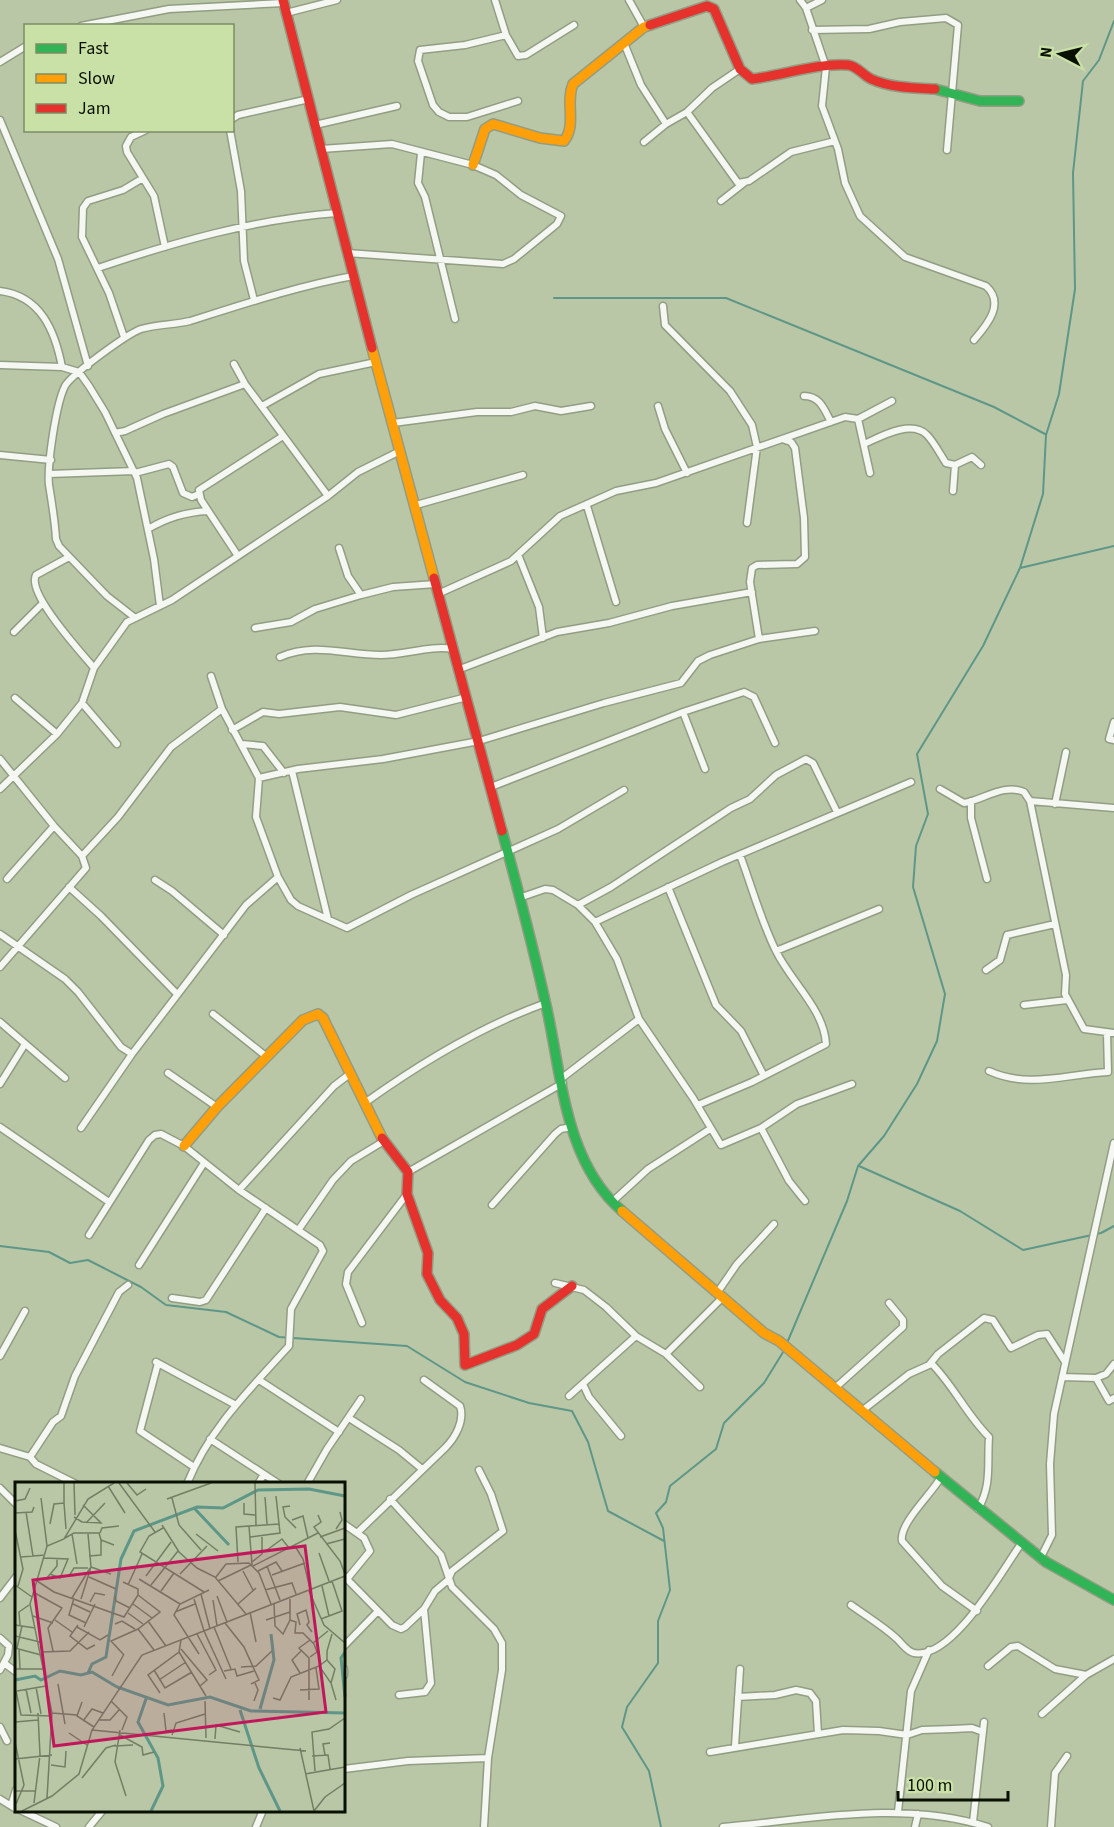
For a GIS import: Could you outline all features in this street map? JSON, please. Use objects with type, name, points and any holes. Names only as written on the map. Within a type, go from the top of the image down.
[{"type":"main road","points":[[284,5],[353,276],[439,588],[508,853],[546,1003],[572,1127],[588,1170],[612,1202],[719,1296],[863,1410],[978,1509],[1040,1559],[1084,1587],[1114,1600]]},
{"type":"main road","points":[[473,165],[485,129],[492,124],[540,138],[564,141],[569,133],[570,89],[644,27],[685,11],[710,6],[732,46],[740,69],[746,76],[757,80],[811,66],[852,65],[878,81],[905,88],[951,92],[980,100],[1019,101]]},
{"type":"main road","points":[[184,1146],[217,1107],[303,1020],[318,1014],[323,1018],[384,1141],[408,1172],[407,1194],[428,1253],[427,1274],[440,1300],[457,1318],[464,1334],[465,1365],[517,1346],[534,1334],[542,1310],[572,1286]]},
{"type":"street","points":[[96,24],[200,3],[284,5],[338,0]]},
{"type":"street","points":[[495,0],[506,35],[515,54],[521,57],[574,25]]},
{"type":"street","points":[[629,0],[644,27]]},
{"type":"street","points":[[800,0],[806,8],[826,67],[822,106],[835,141],[845,183],[860,216],[905,257],[986,286],[994,293],[996,301],[991,315],[986,326],[974,340]]},
{"type":"street","points":[[806,8],[822,0]]},
{"type":"street","points":[[812,30],[869,29],[900,22],[946,18],[958,25],[947,150]]},
{"type":"street","points":[[506,35],[465,45],[420,50],[418,61],[433,105],[449,117],[467,117],[518,101]]},
{"type":"street","points":[[624,43],[641,85],[666,124]]},
{"type":"street","points":[[0,62],[24,47]]},
{"type":"street","points":[[644,142],[666,124],[687,112],[712,88],[740,69]]},
{"type":"street","points":[[234,118],[309,99]]},
{"type":"street","points":[[315,125],[397,106]]},
{"type":"street","points":[[488,110],[492,124]]},
{"type":"street","points":[[687,112],[738,183],[745,183]]},
{"type":"street","points":[[0,120],[58,259],[88,366]]},
{"type":"street","points":[[142,132],[131,137],[126,146],[132,161],[153,196],[165,247]]},
{"type":"street","points":[[230,132],[241,191],[244,261],[254,300]]},
{"type":"street","points":[[721,201],[791,152],[835,141]]},
{"type":"street","points":[[321,149],[385,144],[403,146],[421,153],[473,165],[496,175],[520,195],[561,216],[557,224],[514,259],[502,264],[347,253]]},
{"type":"street","points":[[421,153],[418,183],[425,197],[455,319]]},
{"type":"street","points":[[124,337],[98,268],[82,237],[84,204],[123,190],[143,178]]},
{"type":"street","points":[[98,268],[201,236],[295,216],[337,213]]},
{"type":"street","points":[[134,617],[107,596],[69,557],[56,539],[50,474],[58,406],[65,386],[79,372],[124,337],[142,329],[187,322],[322,281],[353,276]]},
{"type":"street","points":[[0,291],[19,295],[39,310],[54,335],[63,367]]},
{"type":"street","points":[[663,306],[665,325],[736,399],[752,425],[757,447],[747,523]]},
{"type":"street","points":[[262,406],[319,374],[376,362]]},
{"type":"street","points":[[234,364],[246,384],[328,496]]},
{"type":"street","points":[[0,365],[63,367],[79,372],[105,412],[134,472],[148,529],[160,606]]},
{"type":"street","points":[[115,433],[122,433],[155,417],[246,384]]},
{"type":"street","points":[[804,396],[812,396],[820,402],[831,422]]},
{"type":"street","points":[[255,628],[291,622],[315,609],[393,587],[439,588],[519,556],[553,521],[616,491],[657,483],[845,417],[858,419],[892,401]]},
{"type":"street","points":[[393,423],[477,412],[511,412],[531,406],[561,411],[591,406]]},
{"type":"street","points":[[658,406],[665,429],[687,473]]},
{"type":"street","points":[[858,419],[870,473]]},
{"type":"street","points":[[864,444],[889,433],[915,430],[927,435],[946,462],[955,465],[972,457],[981,465]]},
{"type":"street","points":[[188,512],[200,497],[203,486],[283,435]]},
{"type":"street","points":[[759,639],[752,592],[751,572],[754,566],[797,564],[805,557],[804,518],[795,448],[791,442],[782,439]]},
{"type":"street","points":[[0,789],[57,734],[82,703],[94,668],[112,640],[134,617],[160,606],[238,556],[328,496],[369,465],[400,451]]},
{"type":"street","points":[[0,455],[51,460]]},
{"type":"street","points":[[50,474],[134,472],[169,464],[183,493],[192,497],[200,497]]},
{"type":"street","points":[[953,491],[955,465]]},
{"type":"street","points":[[416,505],[523,475]]},
{"type":"street","points":[[200,497],[238,556]]},
{"type":"street","points":[[588,506],[616,602]]},
{"type":"street","points":[[148,529],[165,519],[188,512],[208,511]]},
{"type":"street","points":[[339,548],[348,576],[361,595]]},
{"type":"street","points":[[519,556],[539,607],[543,638]]},
{"type":"street","points":[[69,557],[36,575],[33,585],[42,604],[94,668]]},
{"type":"street","points":[[460,669],[543,638],[672,606],[752,592]]},
{"type":"street","points":[[14,632],[42,604]]},
{"type":"street","points":[[259,778],[284,772],[383,759],[479,741],[681,682],[703,658],[759,639],[814,631]]},
{"type":"street","points":[[280,657],[295,651],[325,648],[380,656],[441,647],[455,649]]},
{"type":"street","points":[[211,676],[222,709],[259,778],[256,817],[278,877],[291,900],[298,906],[347,928],[411,895],[558,829],[624,790]]},
{"type":"street","points":[[491,787],[683,712],[749,693],[776,743]]},
{"type":"street","points":[[232,730],[263,712],[279,714],[340,707],[406,714],[467,697]]},
{"type":"street","points":[[15,698],[57,734]]},
{"type":"street","points":[[82,703],[117,744]]},
{"type":"street","points":[[82,856],[118,817],[171,747],[222,709]]},
{"type":"street","points":[[683,712],[705,769]]},
{"type":"street","points":[[1114,722],[1109,738],[1114,740]]},
{"type":"street","points":[[242,744],[263,746],[284,772]]},
{"type":"street","points":[[1055,804],[1066,752]]},
{"type":"street","points":[[0,759],[54,826],[82,856],[85,872],[69,887],[0,967]]},
{"type":"street","points":[[578,905],[611,887],[731,807],[750,799],[776,775],[806,759],[811,759],[837,812]]},
{"type":"street","points":[[292,771],[328,919]]},
{"type":"street","points":[[595,922],[837,812],[911,782]]},
{"type":"street","points":[[940,789],[957,801],[971,801],[991,793],[1016,790],[1024,792],[1030,801],[1066,975],[1067,1000],[1084,1029],[1110,1033],[1108,1072],[1075,1074],[1027,1082],[1008,1080],[989,1071]]},
{"type":"street","points":[[971,801],[971,818],[987,879]]},
{"type":"street","points":[[1030,801],[1114,808]]},
{"type":"street","points":[[7,879],[54,826]]},
{"type":"street","points":[[698,1105],[764,1076],[826,1044],[815,1011],[792,980],[776,951],[740,855]]},
{"type":"street","points":[[81,1128],[177,994],[251,900],[278,877]]},
{"type":"street","points":[[155,880],[172,891],[224,935]]},
{"type":"street","points":[[69,887],[101,916],[177,994]]},
{"type":"street","points":[[668,887],[716,1005],[741,1031],[764,1076]]},
{"type":"street","points":[[519,898],[545,889],[553,890],[578,905],[595,922],[617,959],[639,1019],[698,1105],[718,1142],[726,1145],[761,1128],[797,1104],[852,1084]]},
{"type":"street","points":[[776,951],[879,909]]},
{"type":"street","points":[[987,970],[1000,960],[1007,935],[1055,924]]},
{"type":"street","points":[[0,934],[19,945],[78,992],[121,1047],[132,1054]]},
{"type":"street","points":[[1024,1005],[1067,1000]]},
{"type":"street","points":[[366,1102],[415,1067],[518,1013],[546,1003]]},
{"type":"street","points":[[213,1014],[267,1057]]},
{"type":"street","points":[[408,1172],[562,1080],[639,1019]]},
{"type":"street","points":[[0,1022],[64,1078]]},
{"type":"street","points":[[0,1084],[3,1071],[25,1044]]},
{"type":"street","points":[[168,1073],[217,1107]]},
{"type":"street","points":[[239,1190],[334,1086],[351,1073]]},
{"type":"street","points":[[0,1127],[110,1202]]},
{"type":"street","points":[[492,1205],[555,1134],[561,1129],[572,1127]]},
{"type":"street","points":[[761,1128],[789,1181],[805,1201]]},
{"type":"street","points":[[612,1202],[648,1169],[710,1129]]},
{"type":"street","points":[[89,1235],[155,1135],[161,1134],[184,1146],[239,1190],[320,1245],[322,1257],[291,1309],[290,1346],[234,1404],[210,1439],[188,1482]]},
{"type":"street","points":[[299,1229],[333,1180],[351,1161],[384,1141]]},
{"type":"street","points":[[1040,1559],[1052,1535],[1051,1432],[1114,1143]]},
{"type":"street","points":[[139,1264],[204,1163]]},
{"type":"street","points":[[362,1323],[346,1284],[348,1272],[407,1194]]},
{"type":"street","points":[[172,1298],[206,1300],[266,1208]]},
{"type":"street","points":[[666,1354],[719,1296],[737,1264],[774,1224]]},
{"type":"street","points":[[555,1282],[584,1290],[606,1307],[636,1336],[666,1354],[700,1387]]},
{"type":"street","points":[[30,1457],[53,1422],[60,1416],[75,1376],[120,1292],[128,1285]]},
{"type":"street","points":[[835,1388],[903,1327],[903,1320],[889,1303]]},
{"type":"street","points":[[0,1356],[25,1311]]},
{"type":"street","points":[[863,1410],[909,1374],[931,1364],[938,1354],[987,1318],[993,1320],[1011,1348],[1038,1335],[1047,1334],[1065,1362]]},
{"type":"street","points":[[569,1396],[636,1336]]},
{"type":"street","points":[[194,1467],[140,1431],[157,1362],[234,1404]]},
{"type":"street","points":[[931,1364],[956,1391],[963,1408],[989,1437],[987,1474],[989,1483],[978,1509]]},
{"type":"street","points":[[1062,1377],[1096,1378],[1106,1374],[1114,1364]]},
{"type":"street","points":[[1096,1378],[1105,1397],[1109,1401],[1114,1398]]},
{"type":"street","points":[[259,1380],[339,1432]]},
{"type":"street","points":[[357,1533],[452,1441],[462,1416],[460,1406],[424,1380]]},
{"type":"street","points":[[583,1384],[589,1397],[621,1436]]},
{"type":"street","points":[[308,1482],[361,1399]]},
{"type":"street","points":[[349,1418],[399,1450],[422,1469]]},
{"type":"street","points":[[210,1439],[276,1482]]},
{"type":"street","points":[[0,1448],[30,1457],[36,1464],[72,1482]]},
{"type":"street","points":[[345,1525],[369,1545],[369,1551],[345,1577],[392,1625],[400,1629],[424,1609],[435,1591],[448,1580],[452,1571],[503,1532],[491,1494],[479,1470]]},
{"type":"street","points":[[259,1482],[264,1474]]},
{"type":"street","points":[[941,1477],[933,1491],[904,1526],[902,1541],[942,1586],[977,1611]]},
{"type":"street","points":[[0,1488],[15,1503]]},
{"type":"street","points":[[390,1499],[441,1555],[448,1580],[462,1599],[494,1629],[502,1643],[502,1670],[488,1758],[484,1827]]},
{"type":"street","points":[[851,1605],[909,1650],[919,1653],[929,1650],[941,1644],[977,1611],[1021,1544]]},
{"type":"street","points":[[0,1598],[15,1579]]},
{"type":"street","points":[[0,1585],[7,1591]]},
{"type":"street","points":[[399,1695],[425,1692],[431,1683],[424,1609]]},
{"type":"street","points":[[345,1645],[378,1611]]},
{"type":"street","points":[[0,1638],[9,1646],[2,1666]]},
{"type":"street","points":[[988,1666],[1011,1647],[1018,1646],[1055,1669],[1086,1675]]},
{"type":"street","points":[[898,1812],[911,1691],[929,1650]]},
{"type":"street","points":[[1042,1714],[1086,1675],[1114,1659]]},
{"type":"street","points":[[735,1746],[740,1669]]},
{"type":"street","points":[[738,1697],[775,1695],[796,1690],[810,1693],[816,1701],[818,1734]]},
{"type":"street","points":[[973,1822],[984,1722]]},
{"type":"street","points":[[0,1727],[7,1741]]},
{"type":"street","points":[[710,1752],[735,1746],[818,1734],[870,1730],[906,1735],[922,1730],[972,1728],[983,1732]]},
{"type":"street","points":[[1051,1827],[1055,1773],[1067,1756]]},
{"type":"street","points":[[345,1769],[408,1761],[488,1758]]},
{"type":"street","points":[[0,1799],[15,1807]]},
{"type":"street","points":[[24,1812],[56,1827]]},
{"type":"street","points":[[89,1827],[101,1812]]},
{"type":"street","points":[[256,1827],[262,1812]]},
{"type":"street","points":[[723,1827],[898,1812],[973,1822],[988,1827]]},
{"type":"street","points":[[915,1827],[918,1814]]},
{"type":"waterway","points":[[787,1343],[847,1201],[858,1166],[884,1136],[917,1084],[937,1041],[945,994],[913,887],[916,846],[928,814],[917,754],[983,646],[1020,568],[1043,494],[1046,435],[1059,394],[1075,289],[1073,173],[1083,81],[1099,60],[1114,21]]},
{"type":"waterway","points":[[554,298],[726,298],[994,407],[1045,434]]},
{"type":"waterway","points":[[1020,568],[1114,546]]},
{"type":"waterway","points":[[859,1166],[960,1211],[1023,1250],[1101,1233],[1114,1226]]},
{"type":"waterway","points":[[0,1246],[49,1252],[70,1263],[88,1260],[141,1287],[166,1305],[226,1312],[279,1337],[407,1346],[465,1382],[529,1403],[572,1411],[588,1442],[608,1511],[664,1541]]},
{"type":"waterway","points":[[661,1827],[649,1771],[622,1727],[627,1707],[658,1663],[658,1621],[670,1590],[663,1528],[656,1513],[666,1502],[670,1486],[716,1449],[724,1423],[764,1383],[785,1349]]},
{"type":"traffic: fast","points":[[935,89],[980,101],[1019,101]]},
{"type":"traffic: fast","points":[[502,831],[546,1005],[568,1116],[588,1168],[603,1191],[622,1211]]},
{"type":"traffic: fast","points":[[935,1472],[1046,1562],[1114,1600]]},
{"type":"traffic: slow","points":[[473,165],[485,129],[493,124],[540,138],[564,141],[570,128],[570,99],[573,84],[644,27],[650,25]]},
{"type":"traffic: slow","points":[[372,348],[434,578]]},
{"type":"traffic: slow","points":[[184,1146],[217,1107],[303,1020],[318,1014],[323,1018],[382,1138]]},
{"type":"traffic: slow","points":[[622,1211],[764,1333],[779,1341],[935,1472]]},
{"type":"traffic: jam","points":[[283,0],[372,348]]},
{"type":"traffic: jam","points":[[650,25],[707,6],[714,9],[740,69],[752,79],[812,67],[848,65],[871,79],[886,84],[935,89]]},
{"type":"traffic: jam","points":[[434,578],[502,831]]},
{"type":"traffic: jam","points":[[382,1138],[408,1172],[407,1194],[428,1253],[427,1274],[440,1300],[457,1318],[464,1334],[465,1365],[517,1345],[534,1334],[542,1309],[572,1286]]}]
